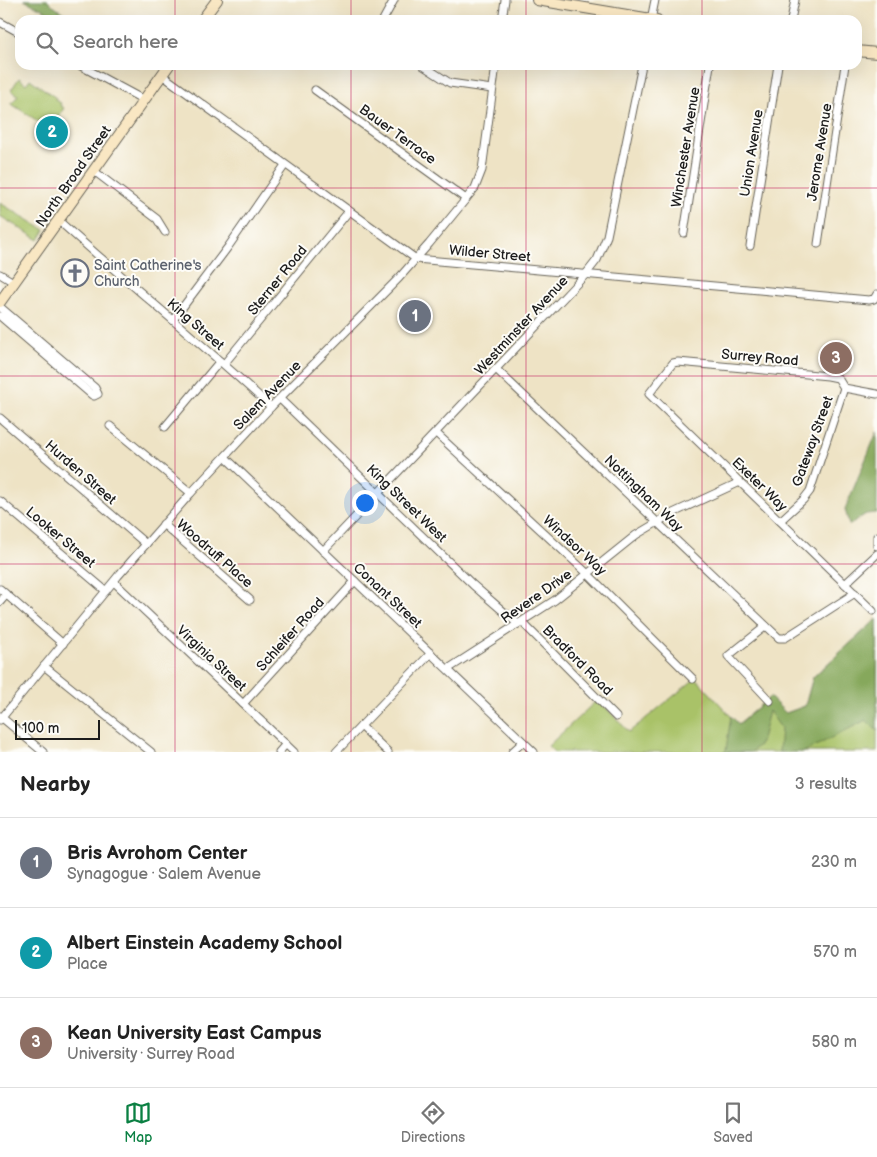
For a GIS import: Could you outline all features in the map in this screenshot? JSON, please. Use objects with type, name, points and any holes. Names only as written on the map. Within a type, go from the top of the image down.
[{"type":"main road","points":[[206,15],[217,0]]},
{"type":"main road","points":[[537,0],[624,15]]},
{"type":"main road","points":[[862,51],[877,53]]},
{"type":"main road","name":"North Broad Street","points":[[0,302],[165,70]]},
{"type":"street","points":[[386,15],[394,0]]},
{"type":"street","points":[[503,15],[505,0]]},
{"type":"street","points":[[654,15],[655,0]]},
{"type":"street","points":[[792,15],[795,0]]},
{"type":"street","points":[[0,22],[15,30]]},
{"type":"street","points":[[88,70],[144,100]]},
{"type":"street","points":[[430,70],[450,83],[492,89]]},
{"type":"street","name":"Salem Avenue","points":[[1,718],[163,524],[271,407],[377,301],[416,259],[475,188],[482,170],[495,70]]},
{"type":"street","name":"Westminster Avenue","points":[[323,551],[497,370],[586,274],[596,260],[606,236],[641,70]]},
{"type":"street","name":"Winchester Avenue","points":[[684,234],[709,70]]},
{"type":"street","name":"Union Avenue","points":[[750,246],[777,70]]},
{"type":"street","name":"Jerome Avenue","points":[[818,244],[844,70]]},
{"type":"street","points":[[162,74],[416,259]]},
{"type":"street","name":"Bauer Terrace","points":[[315,90],[466,199]]},
{"type":"street","points":[[173,320],[228,247],[285,165]]},
{"type":"street","points":[[94,171],[157,220],[165,232]]},
{"type":"street","name":"Sterner Road","points":[[165,427],[222,363],[349,211]]},
{"type":"street","name":"King Street","points":[[59,221],[271,407]]},
{"type":"street","name":"Wilder Street","points":[[416,259],[870,300],[876,296]]},
{"type":"street","points":[[0,274],[15,283]]},
{"type":"street","points":[[0,307],[33,340]]},
{"type":"street","points":[[0,316],[65,367],[92,395],[98,394],[96,388],[65,367]]},
{"type":"street","name":"Surrey Road","points":[[649,394],[673,363],[678,362],[828,376],[838,378],[844,388],[877,394]]},
{"type":"street","name":"Nottingham Way","points":[[497,370],[779,638],[785,638],[855,593]]},
{"type":"street","name":"Gateway Street","points":[[780,521],[810,491],[844,388]]},
{"type":"street","name":"Exeter Way","points":[[649,394],[873,611]]},
{"type":"street","name":"King Street West","points":[[280,399],[474,585],[520,623]]},
{"type":"street","name":"Hurden Street","points":[[0,418],[146,544]]},
{"type":"street","points":[[110,426],[191,493]]},
{"type":"street","name":"Windsor Way","points":[[436,433],[588,574],[693,679]]},
{"type":"street","name":"Conant Street","points":[[225,457],[534,752]]},
{"type":"street","name":"Revere Drive","points":[[448,669],[562,595],[620,546],[657,522],[740,482]]},
{"type":"street","name":"Looker Street","points":[[0,501],[106,591]]},
{"type":"street","name":"Woodruff Place","points":[[163,524],[250,600]]},
{"type":"street","points":[[877,536],[877,546]]},
{"type":"street","points":[[845,584],[877,554]]},
{"type":"street","name":"Schleifer Road","points":[[243,704],[355,581]]},
{"type":"street","name":"Virginia Street","points":[[114,582],[294,752]]},
{"type":"street","points":[[0,589],[63,644]]},
{"type":"street","points":[[0,602],[6,595]]},
{"type":"street","name":"Bradford Road","points":[[520,623],[536,634],[616,717]]},
{"type":"street","points":[[766,626],[728,656],[770,701]]},
{"type":"street","points":[[336,752],[431,653]]},
{"type":"street","points":[[44,666],[151,752]]},
{"type":"street","points":[[1,718],[43,752]]},
{"type":"street","points":[[361,726],[388,752]]},
{"type":"street","points":[[512,752],[524,742]]},
{"type":"street","points":[[279,752],[286,744]]},
{"type":"green space","points":[[24,0],[48,0],[67,15],[54,15]]},
{"type":"green space","points":[[19,78],[26,84],[30,79],[61,103],[60,105],[64,108],[50,129],[10,103],[18,95],[11,90]]},
{"type":"green space","points":[[0,203],[45,230],[39,240],[0,216]]},
{"type":"green space","points":[[877,432],[877,513],[866,514],[849,525],[845,509]]},
{"type":"green space","points":[[877,619],[877,752],[554,752],[548,746],[598,699],[629,732],[696,678],[738,724],[770,697],[786,713],[805,706],[813,677]]},
{"type":"green space","points":[[877,619],[877,731],[866,720],[804,752],[779,752],[781,728],[769,711],[761,743],[751,752],[724,752],[726,750],[731,716],[739,724],[770,697],[786,713],[805,706],[813,677]]},
{"type":"place","name":"Albert Einstein Academy School","points":[[52,132]]},
{"type":"place","name":"Saint Catherine's Church","points":[[75,273]]},
{"type":"place","name":"Bris Avrohom Center","points":[[415,316]]},
{"type":"place","name":"Kean University East Campus","points":[[836,358]]}]
